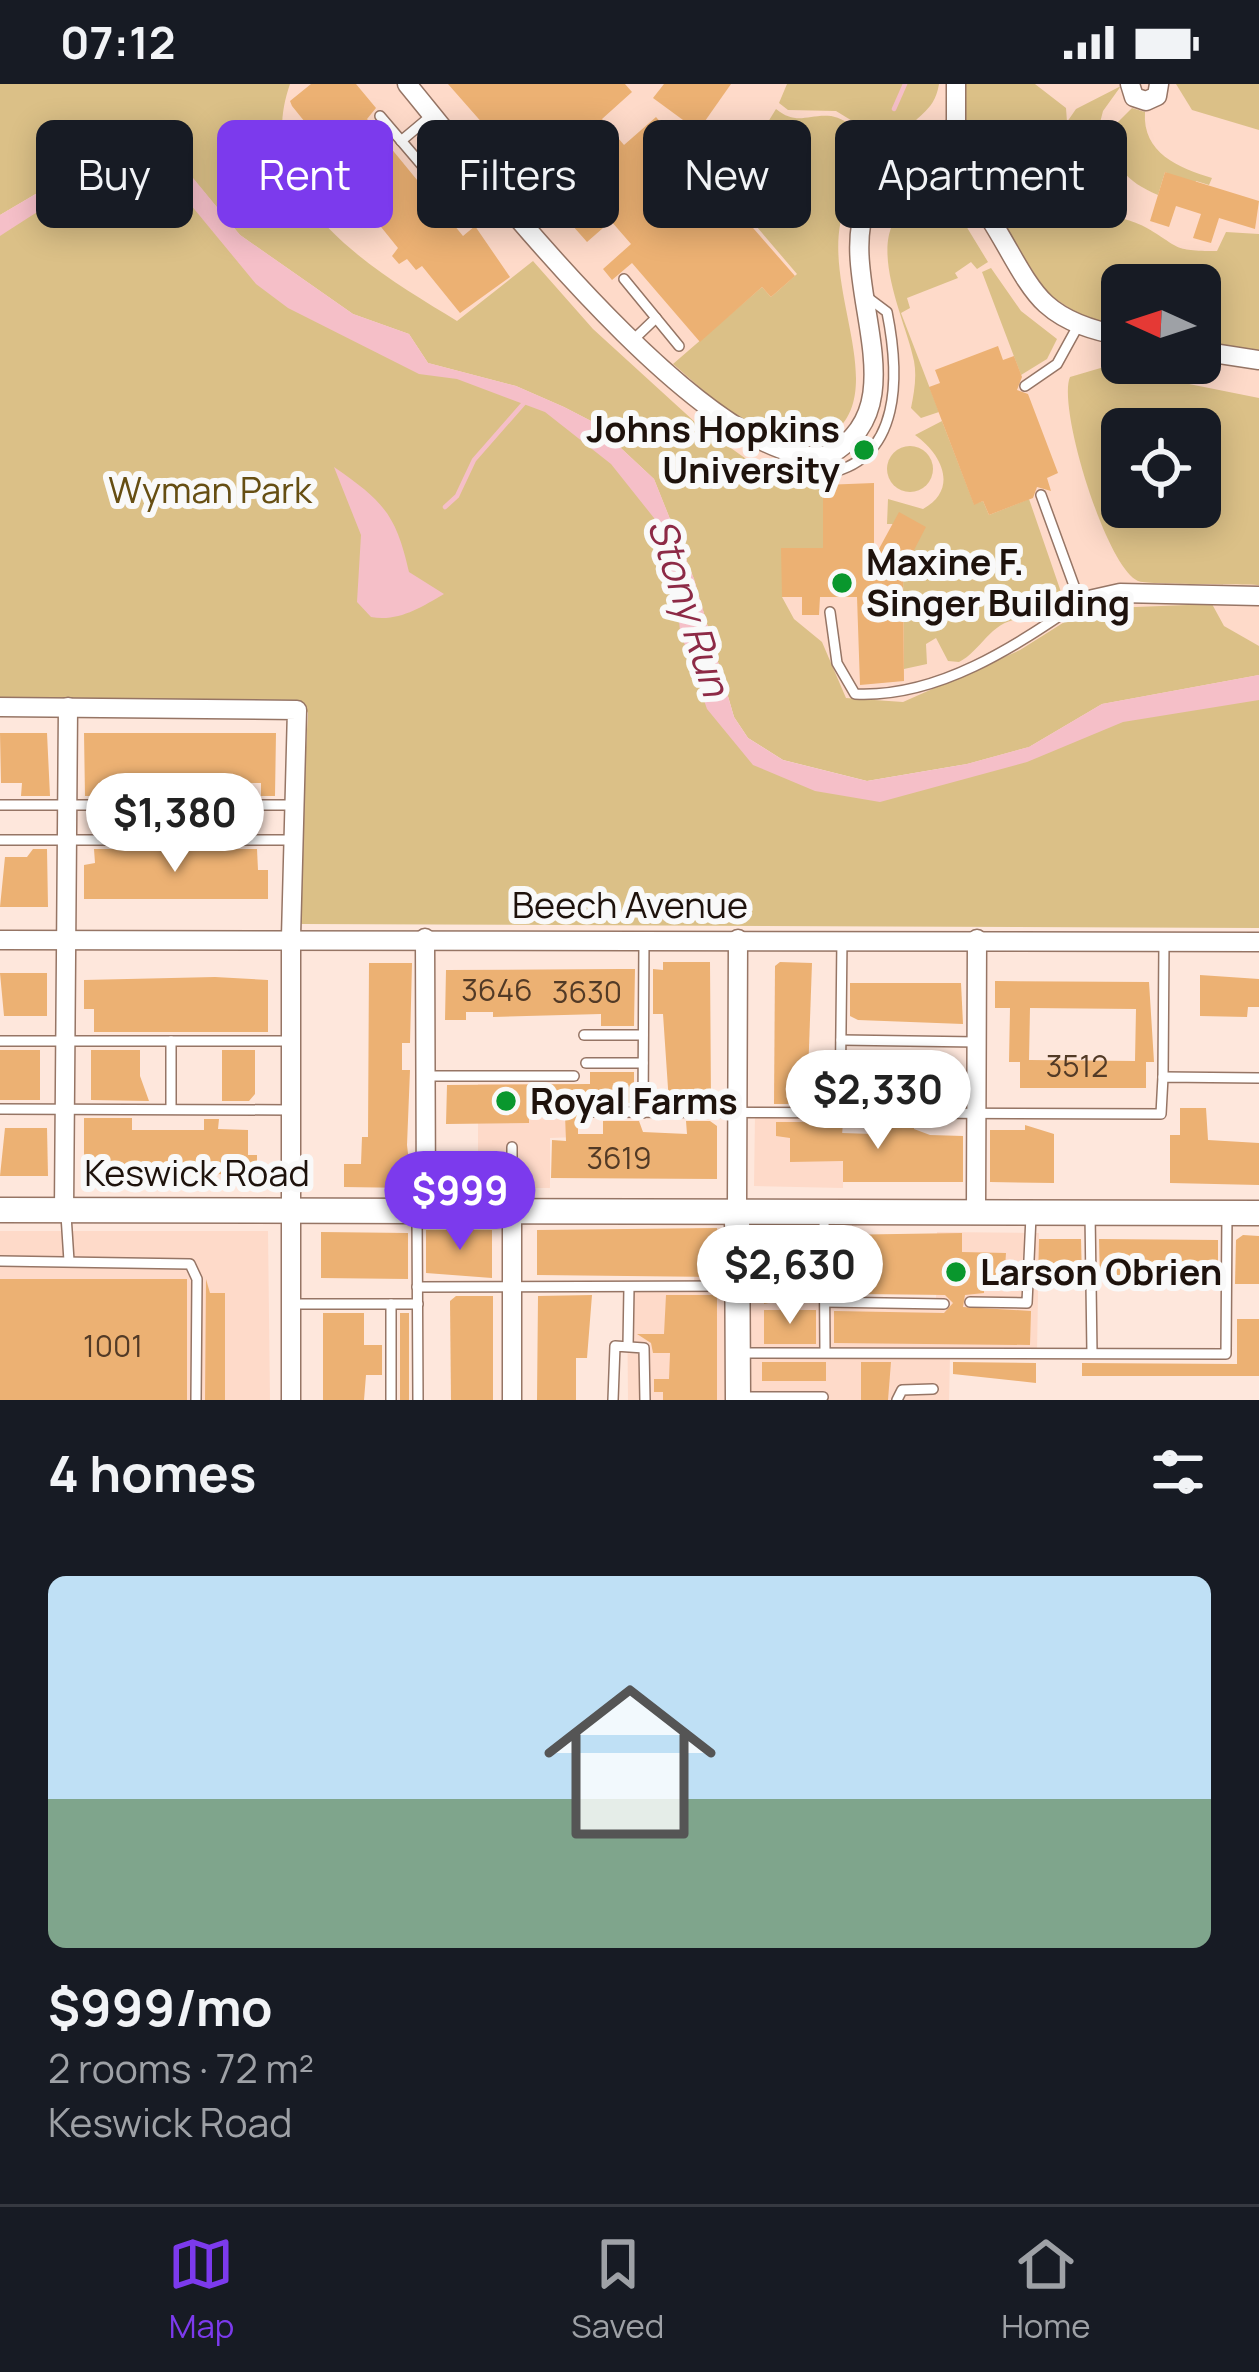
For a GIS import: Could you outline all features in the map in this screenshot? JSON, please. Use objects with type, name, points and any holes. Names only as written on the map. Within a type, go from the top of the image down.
[{"type":"street","points":[[407,84],[436,120]]},
{"type":"street","points":[[956,84],[956,120]]},
{"type":"street","points":[[1130,84],[1134,97],[1146,101],[1156,95],[1159,84]]},
{"type":"street","points":[[530,228],[632,341],[734,427],[776,450],[802,455],[837,451],[865,418],[873,369],[863,228]]},
{"type":"street","points":[[995,228],[1034,291],[1078,323],[1101,330]]},
{"type":"street","points":[[1221,355],[1259,360]]},
{"type":"street","points":[[1080,602],[1120,592],[1259,596]]},
{"type":"street","points":[[0,707],[297,710],[291,937],[291,1400]]},
{"type":"street","points":[[64,1210],[68,707]]},
{"type":"street","points":[[422,1210],[425,938]]},
{"type":"street","points":[[738,939],[738,1399]]},
{"type":"street","points":[[976,1210],[977,939]]},
{"type":"street","name":"Beech Avenue","points":[[0,940],[1259,942]]},
{"type":"street","name":"Keswick Road","points":[[0,1210],[737,1208],[1259,1213]]},
{"type":"street","points":[[512,1211],[512,1400]]},
{"type":"lane","points":[[401,141],[432,115]]},
{"type":"lane","points":[[380,116],[417,159]]},
{"type":"lane","points":[[624,279],[679,346]]},
{"type":"lane","points":[[632,341],[656,318]]},
{"type":"lane","points":[[1025,386],[1057,364],[1078,323]]},
{"type":"lane","points":[[830,612],[837,662],[855,694],[895,694],[990,659],[1080,602],[1041,495]]},
{"type":"lane","points":[[0,806],[294,805]]},
{"type":"lane","points":[[0,840],[293,840]]},
{"type":"lane","points":[[643,1113],[644,938]]},
{"type":"lane","points":[[841,1114],[842,939]]},
{"type":"lane","points":[[586,1112],[1161,1114],[1164,942]]},
{"type":"lane","points":[[584,1035],[643,1035]]},
{"type":"lane","points":[[0,1040],[291,1041]]},
{"type":"lane","points":[[841,1040],[976,1042]]},
{"type":"lane","points":[[171,1109],[172,1041]]},
{"type":"lane","points":[[586,1063],[643,1063]]},
{"type":"lane","points":[[426,1076],[574,1076]]},
{"type":"lane","points":[[1162,1077],[1259,1078]]},
{"type":"lane","points":[[0,1109],[291,1109]]},
{"type":"lane","points":[[512,1148],[512,1211]]},
{"type":"lane","points":[[824,1209],[826,1352]]},
{"type":"lane","points":[[64,1210],[69,1261]]},
{"type":"lane","points":[[418,1400],[422,1210]]},
{"type":"lane","points":[[970,1302],[1027,1303],[1031,1211]]},
{"type":"lane","points":[[1090,1213],[1092,1353]]},
{"type":"lane","points":[[737,1353],[1226,1354],[1227,1213]]},
{"type":"lane","points":[[0,1261],[190,1264],[197,1279],[196,1400]]},
{"type":"lane","points":[[417,1287],[737,1286]]},
{"type":"lane","points":[[628,1287],[628,1346]]},
{"type":"lane","points":[[825,1302],[944,1304]]},
{"type":"lane","points":[[291,1304],[418,1304]]},
{"type":"lane","points":[[391,1304],[391,1400]]},
{"type":"lane","points":[[614,1400],[615,1346],[644,1348],[645,1400]]},
{"type":"lane","points":[[897,1400],[902,1390],[933,1389]]},
{"type":"lane","points":[[738,1399],[823,1397]]},
{"type":"shaded area","name":"Johns Hopkins University","points":[[0,84],[1259,84],[1259,686],[971,771],[0,228]]},
{"type":"shaded area","points":[[478,1084],[578,1084],[577,1137],[550,1138],[550,1188],[478,1188]]},
{"type":"shaded area","points":[[755,1113],[843,1114],[843,1188],[754,1186]]},
{"type":"shaded area","points":[[695,1228],[828,1230],[827,1303],[936,1303],[937,1232],[1039,1233],[1037,1354],[950,1355],[949,1400],[628,1400],[627,1287],[694,1287]]},
{"type":"shaded area","points":[[0,1231],[268,1231],[270,1400],[0,1400]]},
{"type":"green space","points":[[0,84],[290,84],[283,120],[217,120],[217,207],[193,179],[193,120],[36,120],[36,194],[0,215]]},
{"type":"green space","points":[[787,84],[939,84],[933,102],[916,120],[851,120],[836,111],[788,110],[779,103]]},
{"type":"green space","points":[[966,84],[1035,84],[1066,108],[1067,120],[965,120]]},
{"type":"green space","points":[[1176,84],[1259,84],[1259,130],[1192,110]]},
{"type":"green space","points":[[1121,86],[1101,120],[1068,120],[1076,109]]},
{"type":"green space","points":[[1132,108],[1145,112],[1156,148],[1176,164],[1212,178],[1209,185],[1196,181],[1194,186],[1165,172],[1158,195],[1137,184],[1127,175],[1127,120],[1120,120]]},
{"type":"green space","points":[[776,109],[796,118],[842,120],[835,120],[835,228],[840,228],[839,262],[855,360],[855,390],[848,415],[830,436],[811,444],[790,444],[747,424],[673,364],[762,287],[771,297],[797,274],[758,228],[811,228],[811,120],[769,120]]},
{"type":"green space","name":"Wyman Park","points":[[193,193],[217,219],[217,228],[225,228],[405,355],[546,406],[654,499],[712,696],[753,752],[865,793],[971,771],[1081,726],[1259,686],[1259,928],[302,924],[296,919],[308,713],[300,700],[0,699],[0,228],[36,204],[36,228],[193,228]]},
{"type":"green space","points":[[1127,220],[1183,249],[1217,251],[1226,232],[1259,234],[1259,351],[1221,345],[1221,264],[1101,264],[1101,322],[1048,294],[1004,228],[1127,228]]},
{"type":"green space","points":[[234,228],[328,228],[391,280],[457,321],[533,261],[593,329],[696,423],[784,486],[823,485],[823,548],[782,548],[782,597],[794,619],[822,642],[846,698],[903,702],[1020,650],[1085,609],[1212,604],[1224,626],[1259,646],[1259,675],[1102,704],[1029,747],[967,764],[867,781],[783,760],[748,738],[734,717],[694,579],[654,479],[593,422],[516,386],[428,363],[409,334],[353,314]]},
{"type":"green space","points":[[891,228],[967,228],[988,262],[977,269],[971,262],[955,273],[958,278],[907,298],[910,308],[901,313],[939,412],[921,418],[911,408],[914,361],[889,271]]},
{"type":"green space","points":[[991,268],[1021,311],[1057,339],[1047,359],[1021,375],[982,272]]},
{"type":"green space","points":[[1101,368],[1101,384],[1189,384],[1259,398],[1259,585],[1138,581],[1125,569],[1103,528],[1221,528],[1221,408],[1101,408],[1101,522],[1077,451],[1070,377]]},
{"type":"green space","points":[[942,421],[974,504],[983,501],[989,515],[1029,499],[1061,592],[1036,621],[1022,619],[1000,626],[959,662],[948,661],[936,638],[926,644],[927,664],[904,669],[903,568],[912,568],[893,524],[887,524],[888,499],[923,509],[941,492],[939,461],[915,435]]},
{"type":"green space","points":[[910,446],[926,453],[933,469],[926,485],[910,492],[894,485],[887,469],[894,453]]},
{"type":"water","name":"Stony Run","points":[[193,178],[217,207],[217,228],[234,228],[353,314],[409,334],[428,363],[516,386],[593,422],[654,479],[694,579],[734,717],[748,738],[783,760],[867,781],[967,764],[1029,747],[1102,704],[1259,675],[1259,700],[1123,722],[1027,762],[880,802],[815,791],[753,765],[707,709],[680,631],[676,589],[654,518],[611,464],[545,412],[457,379],[419,374],[288,308],[256,284],[193,208]]},
{"type":"water","name":"Stony Run","points":[[36,194],[36,214],[0,236],[0,215]]},
{"type":"water","points":[[334,467],[385,510],[399,536],[409,572],[444,594],[390,617],[371,617],[357,602],[361,535]]},
{"type":"building","points":[[311,84],[356,84],[376,108],[368,120],[303,120],[290,101]]},
{"type":"building","points":[[448,84],[625,84],[632,92],[603,120],[480,120]]},
{"type":"building","points":[[664,84],[731,84],[706,120],[683,120],[653,98]]},
{"type":"building","points":[[643,128],[643,228],[753,228],[795,276],[771,297],[762,287],[700,342],[632,263],[612,280],[603,269],[631,244],[617,228],[619,139],[624,145]]},
{"type":"building","points":[[393,151],[417,180],[417,228],[456,228],[463,236],[476,228],[510,277],[460,313],[422,266],[416,270],[407,259],[399,264],[392,256],[398,248],[382,228],[393,228]]},
{"type":"building","points":[[1165,172],[1259,201],[1255,229],[1219,218],[1211,243],[1193,238],[1201,214],[1176,206],[1169,227],[1150,221]]},
{"type":"building","points":[[575,228],[603,228],[587,242]]},
{"type":"building","points":[[998,346],[1003,360],[1014,356],[1022,377],[1017,390],[1028,394],[1058,473],[1047,478],[1051,491],[1037,487],[1033,498],[989,515],[983,501],[974,505],[929,387],[940,383],[935,370]]},
{"type":"building","name":"Maxine F. Singer Building","points":[[874,483],[874,558],[899,512],[926,527],[912,554],[912,568],[903,568],[904,681],[860,685],[857,597],[820,597],[819,615],[802,615],[802,597],[782,597],[781,548],[823,548],[823,485]]},
{"type":"building","points":[[0,733],[47,733],[50,796],[21,796],[22,783],[1,783]]},
{"type":"building","points":[[84,733],[276,733],[275,796],[261,796],[261,783],[168,782],[98,783],[98,796],[85,796]]},
{"type":"building","points":[[33,849],[47,849],[48,907],[0,907],[5,857],[27,857]]},
{"type":"building","points":[[94,849],[257,849],[258,870],[268,870],[268,899],[84,899],[84,865],[95,863]]},
{"type":"building","points":[[663,962],[710,962],[711,1103],[669,1103],[663,1014],[653,1014],[653,969],[663,970]]},
{"type":"building","points":[[369,963],[412,963],[410,1043],[402,1043],[402,1070],[410,1070],[407,1145],[412,1188],[344,1187],[344,1164],[361,1164],[362,1137],[368,1137]]},
{"type":"building","points":[[812,963],[807,1104],[774,1104],[775,966]]},
{"type":"building","points":[[635,969],[634,1026],[601,1026],[601,1014],[493,1017],[493,1012],[466,1012],[466,1020],[445,1020],[446,970]]},
{"type":"building","points":[[0,973],[47,973],[47,1016],[4,1016]]},
{"type":"building","points":[[1200,975],[1259,979],[1259,1007],[1248,1007],[1247,1017],[1200,1016]]},
{"type":"building","points":[[84,980],[268,980],[268,1032],[94,1032],[94,1009],[84,1009]]},
{"type":"building","points":[[995,981],[1149,982],[1154,1062],[1146,1062],[1146,1088],[1020,1088],[1020,1062],[1009,1062],[1010,1008],[995,1008]],"holes":[[[1030,1008],[1136,1009],[1135,1061],[1029,1060]]]},
{"type":"building","points":[[850,983],[961,983],[963,1024],[858,1020],[850,1016]]},
{"type":"building","points":[[0,1050],[40,1050],[40,1100],[0,1100]]},
{"type":"building","points":[[91,1050],[140,1050],[140,1076],[149,1101],[91,1100]]},
{"type":"building","points":[[222,1050],[255,1050],[255,1094],[249,1101],[222,1101]]},
{"type":"building","points":[[590,1072],[634,1072],[634,1103],[578,1103],[578,1134],[603,1134],[603,1121],[639,1121],[643,1132],[687,1134],[686,1121],[710,1121],[717,1126],[717,1179],[551,1178],[552,1140],[566,1141],[565,1115],[529,1115],[529,1123],[446,1124],[447,1085],[590,1084]]},
{"type":"building","points":[[1180,1108],[1206,1108],[1208,1140],[1259,1143],[1259,1185],[1170,1183],[1170,1135],[1180,1135]]},
{"type":"building","points":[[84,1118],[132,1118],[132,1130],[204,1130],[204,1119],[219,1119],[218,1129],[248,1130],[248,1155],[257,1155],[257,1168],[248,1168],[248,1174],[84,1175]]},
{"type":"building","points":[[776,1122],[843,1122],[842,1133],[874,1134],[884,1133],[884,1122],[914,1122],[914,1129],[930,1135],[963,1136],[963,1182],[843,1182],[843,1161],[790,1162],[790,1138],[776,1136]]},
{"type":"building","points":[[1025,1125],[1054,1134],[1054,1183],[990,1182],[990,1130],[1025,1130]]},
{"type":"building","points":[[5,1128],[47,1128],[48,1176],[0,1176]]},
{"type":"building","points":[[717,1228],[717,1277],[537,1275],[537,1230]]},
{"type":"building","points":[[426,1230],[492,1230],[492,1278],[426,1273]]},
{"type":"building","points":[[763,1231],[815,1231],[816,1293],[764,1304]]},
{"type":"building","points":[[321,1232],[408,1233],[408,1279],[321,1278]]},
{"type":"building","points":[[962,1233],[962,1252],[1006,1253],[1004,1282],[984,1282],[984,1293],[965,1295],[963,1307],[1031,1311],[1030,1345],[834,1343],[834,1311],[944,1313],[953,1303],[945,1295],[863,1294],[862,1283],[834,1286],[833,1235]]},
{"type":"building","points":[[1243,1235],[1259,1236],[1259,1284],[1235,1284],[1236,1240]]},
{"type":"building","points":[[1039,1239],[1081,1239],[1082,1280],[1038,1279]]},
{"type":"building","points":[[1099,1239],[1218,1240],[1218,1282],[1131,1275],[1105,1275],[1100,1281]]},
{"type":"building","points":[[0,1279],[187,1279],[187,1400],[0,1400]]},
{"type":"building","points":[[206,1279],[210,1293],[225,1293],[225,1400],[205,1400]]},
{"type":"building","points":[[592,1295],[587,1358],[576,1358],[576,1400],[537,1400],[538,1296]]},
{"type":"building","points":[[666,1295],[717,1295],[717,1400],[663,1400],[663,1392],[654,1392],[654,1379],[669,1379],[670,1353],[653,1353],[651,1343],[637,1334],[664,1334]]},
{"type":"building","points":[[456,1296],[493,1296],[493,1400],[451,1400],[450,1301]]},
{"type":"building","points":[[764,1310],[816,1310],[816,1344],[764,1344]]},
{"type":"building","points":[[323,1313],[364,1313],[364,1345],[382,1345],[382,1375],[366,1375],[364,1400],[323,1400]]},
{"type":"building","points":[[400,1313],[409,1313],[409,1400],[400,1400]]},
{"type":"building","points":[[1237,1319],[1259,1319],[1259,1376],[1082,1376],[1082,1363],[1237,1364]]},
{"type":"building","points":[[762,1362],[826,1362],[826,1381],[762,1381]]},
{"type":"building","points":[[861,1362],[891,1362],[888,1400],[861,1400]]},
{"type":"building","points":[[953,1362],[1036,1363],[1036,1383],[953,1374]]},
{"type":"waterway","points":[[894,109],[905,84]]},
{"type":"waterway","points":[[445,507],[457,496],[474,460],[524,403]]},
{"type":"place","name":"Johns Hopkins University","points":[[864,450]]},
{"type":"place","name":"Maxine F. Singer Building","points":[[842,583]]},
{"type":"place","name":"Royal Farms","points":[[506,1101]]},
{"type":"place","name":"Larson Obrien","points":[[956,1272]]}]
